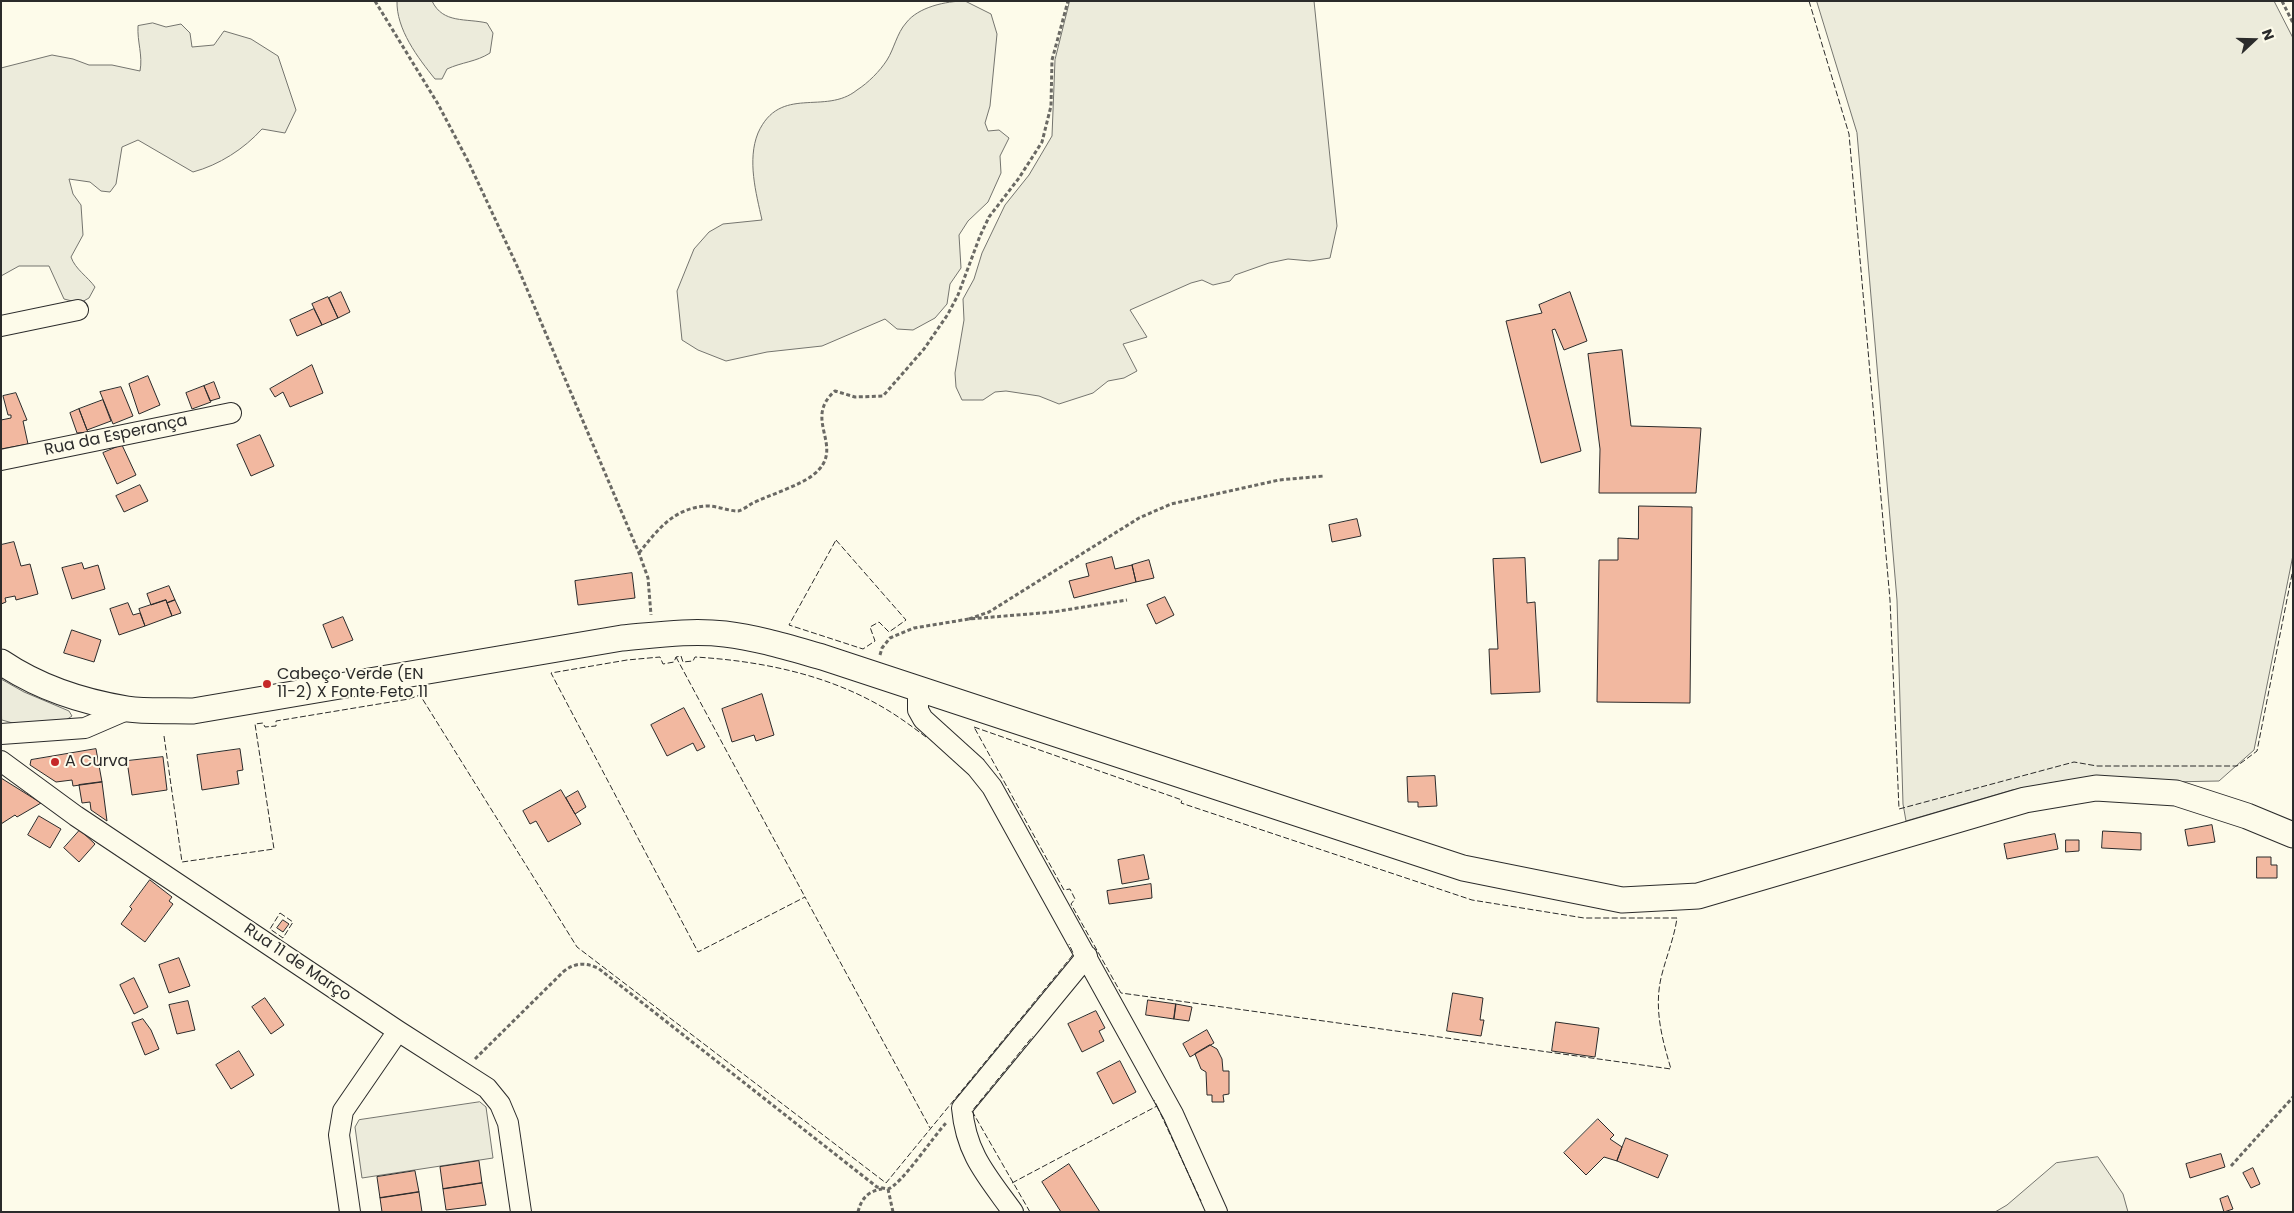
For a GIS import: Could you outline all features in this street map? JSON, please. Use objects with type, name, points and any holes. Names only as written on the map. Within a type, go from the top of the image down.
[{"type":"main road","points":[[1,662],[15,672],[75,697],[129,709],[202,710],[622,638],[688,632],[725,634],[773,644],[874,675],[918,691],[1463,868],[1622,900],[1698,896],[2025,800],[2096,788],[2176,793],[2247,816],[2293,835]]},
{"type":"street","points":[[1,326],[78,310]]},
{"type":"street","name":"Rua da Esperança","points":[[1,460],[231,413]]},
{"type":"street","points":[[918,691],[918,710],[922,719],[976,767],[992,787],[1173,1114],[1218,1212]]},
{"type":"street","points":[[1,734],[85,728],[129,709]]},
{"type":"street","name":"Rua 11 de Março","points":[[1,760],[76,816],[398,1031],[488,1088],[500,1104],[508,1123],[521,1212]]},
{"type":"street","points":[[1013,1212],[975,1159],[964,1131],[962,1108],[1087,956]]},
{"type":"street","points":[[350,1212],[339,1135],[343,1111],[398,1031]]},
{"type":"path","points":[[375,1],[438,104],[468,161],[518,268],[639,553],[648,578],[652,636]]},
{"type":"path","points":[[639,553],[660,526],[677,514],[708,506],[739,511],[815,474],[826,454],[827,446],[821,413],[827,398],[836,391],[854,397],[883,396],[937,333],[958,295],[972,255],[989,217],[1019,178],[1046,132],[1051,106],[1052,60],[1068,1]]},
{"type":"path","points":[[2282,1],[2293,23]]},
{"type":"path","points":[[969,619],[989,612],[1139,518],[1171,504],[1279,480],[1324,476]]},
{"type":"path","points":[[874,675],[882,648],[890,638],[914,628],[969,619],[1053,612],[1127,600]]},
{"type":"path","points":[[462,1072],[563,972],[576,964],[591,965],[598,968],[883,1189]]},
{"type":"path","points":[[2231,1166],[2293,1097]]},
{"type":"path","points":[[858,1212],[866,1195],[873,1190],[888,1189],[898,1184],[924,1148],[962,1108]]},
{"type":"path","points":[[888,1189],[893,1212]]},
{"type":"shaded area","points":[[397,1],[432,1],[442,13],[449,17],[487,23],[493,33],[490,53],[447,69],[442,79],[435,79],[409,43],[400,22]]},
{"type":"shaded area","points":[[965,1],[991,14],[997,34],[990,106],[985,123],[988,131],[999,130],[1009,138],[1000,156],[1001,173],[988,202],[968,221],[959,235],[961,268],[950,284],[947,304],[935,318],[913,330],[897,329],[885,319],[822,346],[767,352],[726,361],[698,350],[682,340],[677,291],[694,249],[709,232],[723,224],[762,220],[754,177],[753,154],[758,133],[767,118],[778,109],[804,103],[831,101],[857,90],[884,64],[900,31],[911,17],[933,6]]},
{"type":"shaded area","points":[[1070,1],[1314,1],[1337,226],[1330,258],[1310,261],[1288,259],[1269,263],[1235,275],[1230,281],[1213,285],[1202,280],[1130,310],[1147,337],[1123,344],[1137,371],[1124,378],[1108,381],[1093,393],[1059,404],[1039,396],[1006,391],[995,392],[983,400],[962,400],[956,387],[955,373],[964,320],[963,299],[974,279],[982,253],[1005,205],[1029,175],[1052,136],[1055,60]]},
{"type":"shaded area","points":[[1817,1],[2274,1],[2293,38],[2293,555],[2254,750],[2219,781],[2169,782],[2089,778],[2063,781],[2012,790],[1906,821],[1903,804],[1897,600],[1857,133]]},
{"type":"shaded area","points":[[153,23],[166,27],[181,24],[190,33],[192,47],[214,45],[224,31],[251,39],[278,56],[296,110],[285,133],[262,129],[230,155],[212,165],[193,172],[138,140],[122,147],[116,184],[110,192],[101,191],[90,182],[69,179],[73,194],[81,205],[83,235],[71,257],[75,265],[95,287],[89,298],[80,303],[64,299],[49,266],[19,266],[1,276],[1,68],[52,55],[73,59],[89,65],[112,65],[140,71],[141,59],[138,26]]},
{"type":"shaded area","points":[[1,679],[24,692],[69,711],[72,716],[66,720],[16,724],[2,720]]},
{"type":"shaded area","points":[[480,1102],[486,1107],[493,1158],[362,1178],[355,1127],[359,1120]]},
{"type":"shaded area","points":[[2098,1157],[2123,1194],[2128,1212],[1995,1212],[2007,1205],[2056,1163]]},
{"type":"building","points":[[341,292],[350,312],[338,318],[329,298]]},
{"type":"building","points":[[1570,292],[1587,341],[1564,350],[1555,329],[1552,330],[1581,451],[1541,463],[1506,321],[1542,313],[1539,305]]},
{"type":"building","points":[[328,297],[338,318],[322,325],[312,304]]},
{"type":"building","points":[[314,309],[322,325],[297,336],[290,320]]},
{"type":"building","points":[[1622,350],[1631,426],[1701,428],[1696,493],[1599,493],[1600,449],[1588,354]]},
{"type":"building","points":[[312,365],[323,393],[290,407],[283,392],[275,397],[270,389]]},
{"type":"building","points":[[148,376],[160,405],[139,414],[129,384]]},
{"type":"building","points":[[214,382],[220,398],[210,401],[204,386]]},
{"type":"building","points":[[204,386],[211,402],[192,409],[186,393]]},
{"type":"building","points":[[121,387],[133,416],[113,424],[100,392]]},
{"type":"building","points":[[16,393],[27,420],[23,421],[28,444],[1,449],[1,420],[11,418],[11,415],[8,415],[3,396]]},
{"type":"building","points":[[103,400],[111,421],[87,430],[79,409]]},
{"type":"building","points":[[79,409],[88,432],[77,433],[70,413]]},
{"type":"building","points":[[260,435],[274,466],[251,476],[237,445]]},
{"type":"building","points":[[122,445],[136,475],[117,484],[103,453]]},
{"type":"building","points":[[140,485],[148,501],[124,512],[116,496]]},
{"type":"building","points":[[1639,506],[1692,507],[1690,703],[1597,702],[1599,560],[1618,560],[1618,538],[1638,539]]},
{"type":"building","points":[[1357,519],[1361,536],[1332,542],[1329,525]]},
{"type":"building","points":[[14,542],[21,566],[30,564],[38,594],[16,600],[15,596],[5,598],[6,602],[1,604],[1,545]]},
{"type":"building","points":[[1112,557],[1115,569],[1132,565],[1136,582],[1074,598],[1069,581],[1089,576],[1086,564]]},
{"type":"building","points":[[1525,558],[1527,603],[1535,602],[1540,692],[1491,694],[1489,649],[1498,649],[1493,559]]},
{"type":"building","points":[[1149,560],[1154,578],[1136,582],[1132,565]]},
{"type":"building","points":[[82,563],[84,569],[98,565],[105,589],[72,599],[62,568]]},
{"type":"building","points":[[632,573],[635,598],[578,605],[575,581]]},
{"type":"building","points":[[169,586],[175,600],[167,603],[166,600],[151,605],[147,594]]},
{"type":"building","points":[[1165,597],[1174,615],[1156,624],[1147,605]]},
{"type":"building","points":[[166,600],[172,616],[145,626],[139,609]]},
{"type":"building","points":[[175,600],[181,613],[172,616],[167,603]]},
{"type":"building","points":[[128,603],[133,615],[140,613],[145,626],[119,635],[110,609]]},
{"type":"building","points":[[343,617],[353,640],[332,648],[323,625]]},
{"type":"building","points":[[72,630],[101,640],[94,662],[64,653]]},
{"type":"building","points":[[762,694],[774,735],[756,741],[754,735],[732,742],[722,709]]},
{"type":"building","points":[[684,708],[705,747],[697,751],[693,743],[667,756],[651,725]]},
{"type":"building","points":[[96,749],[102,782],[73,786],[72,780],[56,782],[30,765],[31,760]]},
{"type":"building","points":[[240,749],[243,770],[237,771],[239,784],[202,790],[197,755]]},
{"type":"building","points":[[163,757],[167,790],[132,795],[127,761]]},
{"type":"building","points":[[1435,776],[1437,806],[1418,807],[1418,802],[1408,802],[1407,777]]},
{"type":"building","points":[[1,778],[41,803],[1,824]]},
{"type":"building","points":[[102,782],[107,821],[91,810],[90,802],[82,803],[79,785]]},
{"type":"building","points":[[561,790],[581,824],[548,842],[536,821],[530,824],[523,811]]},
{"type":"building","points":[[578,791],[586,807],[575,814],[566,798]]},
{"type":"building","points":[[39,816],[61,829],[50,848],[28,835]]},
{"type":"building","points":[[2212,825],[2215,842],[2188,846],[2185,830]]},
{"type":"building","points":[[80,830],[95,844],[79,862],[64,848]]},
{"type":"building","points":[[2103,831],[2141,833],[2141,850],[2102,848]]},
{"type":"building","points":[[2055,834],[2058,849],[2007,859],[2004,844]]},
{"type":"building","points":[[2066,840],[2079,840],[2079,851],[2066,852]]},
{"type":"building","points":[[1144,855],[1149,879],[1122,884],[1118,860]]},
{"type":"building","points":[[2257,857],[2271,857],[2271,865],[2277,865],[2277,878],[2257,878]]},
{"type":"building","points":[[150,880],[172,897],[169,901],[173,904],[145,942],[121,924],[132,909],[130,907]]},
{"type":"building","points":[[1151,884],[1152,898],[1109,904],[1107,891]]},
{"type":"building","points":[[283,920],[289,924],[283,932],[277,928]]},
{"type":"building","points":[[179,958],[190,986],[169,993],[159,965]]},
{"type":"building","points":[[134,978],[148,1007],[134,1014],[120,985]]},
{"type":"building","points":[[1453,993],[1483,998],[1480,1020],[1484,1020],[1481,1036],[1447,1031]]},
{"type":"building","points":[[265,998],[284,1025],[271,1034],[252,1007]]},
{"type":"building","points":[[1148,1000],[1176,1004],[1174,1019],[1146,1015]]},
{"type":"building","points":[[188,1001],[195,1030],[177,1034],[169,1005]]},
{"type":"building","points":[[1176,1004],[1192,1007],[1189,1021],[1174,1019]]},
{"type":"building","points":[[1096,1011],[1105,1028],[1099,1031],[1104,1041],[1082,1052],[1068,1024]]},
{"type":"building","points":[[143,1019],[151,1030],[159,1049],[145,1055],[132,1023]]},
{"type":"building","points":[[1556,1022],[1599,1028],[1595,1057],[1552,1051]]},
{"type":"building","points":[[1207,1030],[1214,1043],[1190,1057],[1183,1044]]},
{"type":"building","points":[[1210,1045],[1217,1049],[1222,1059],[1223,1071],[1229,1071],[1229,1094],[1223,1095],[1224,1102],[1212,1102],[1212,1095],[1207,1095],[1206,1072],[1201,1069],[1195,1054]]},
{"type":"building","points":[[239,1051],[254,1075],[231,1089],[216,1065]]},
{"type":"building","points":[[1120,1061],[1136,1092],[1113,1104],[1097,1073]]},
{"type":"building","points":[[1598,1119],[1614,1135],[1610,1139],[1622,1147],[1617,1161],[1604,1157],[1586,1175],[1564,1153]]},
{"type":"building","points":[[1626,1138],[1668,1155],[1658,1178],[1617,1161]]},
{"type":"building","points":[[2221,1154],[2225,1167],[2190,1178],[2186,1164]]},
{"type":"building","points":[[479,1161],[482,1183],[443,1189],[440,1167]]},
{"type":"building","points":[[1069,1164],[1100,1212],[1061,1212],[1042,1182]]},
{"type":"building","points":[[2253,1168],[2260,1184],[2251,1188],[2243,1173]]},
{"type":"building","points":[[415,1171],[419,1192],[380,1198],[377,1177]]},
{"type":"building","points":[[482,1183],[486,1205],[446,1210],[443,1189]]},
{"type":"building","points":[[419,1192],[422,1212],[382,1212],[380,1198]]},
{"type":"building","points":[[2228,1196],[2233,1209],[2224,1212],[2220,1199]]},
{"type":"fence","points":[[1809,1],[1849,134],[1890,600],[1899,809],[2074,762],[2097,766],[2237,766],[2257,751],[2293,569]]},
{"type":"fence","points":[[836,540],[906,620],[889,632],[879,622],[870,627],[875,641],[863,649],[789,625],[836,540]]},
{"type":"fence","points":[[926,737],[889,711],[844,688],[820,679],[771,666],[695,657],[693,661],[683,662],[681,656],[676,657],[674,662],[663,664],[660,657],[627,660],[551,673],[698,952],[805,897],[930,1128]]},
{"type":"fence","points":[[676,657],[805,897]]},
{"type":"fence","points":[[164,736],[182,862],[274,849],[255,724],[263,723],[265,727],[276,726],[276,721],[409,699],[420,695],[577,947],[886,1183],[1072,956],[1073,953],[1069,944]]},
{"type":"fence","points":[[974,727],[1182,800],[1181,803],[1472,900],[1584,918],[1677,918],[1661,978],[1658,1001],[1662,1035],[1671,1069],[1121,993],[1071,904],[1075,899],[1070,889],[1064,890],[974,727]]},
{"type":"fence","points":[[280,913],[293,922],[283,938],[270,929],[280,913]]},
{"type":"fence","points":[[1030,1212],[972,1111],[1033,1036]]},
{"type":"fence","points":[[1012,1183],[1157,1106],[1154,1100]]},
{"type":"fence","points":[[1157,1106],[1201,1201]]},
{"type":"place","name":"Cabeço Verde (EN 11-2) X Fonte Feto 11","points":[[267,684]]},
{"type":"place","name":"A Curva","points":[[55,762]]}]
